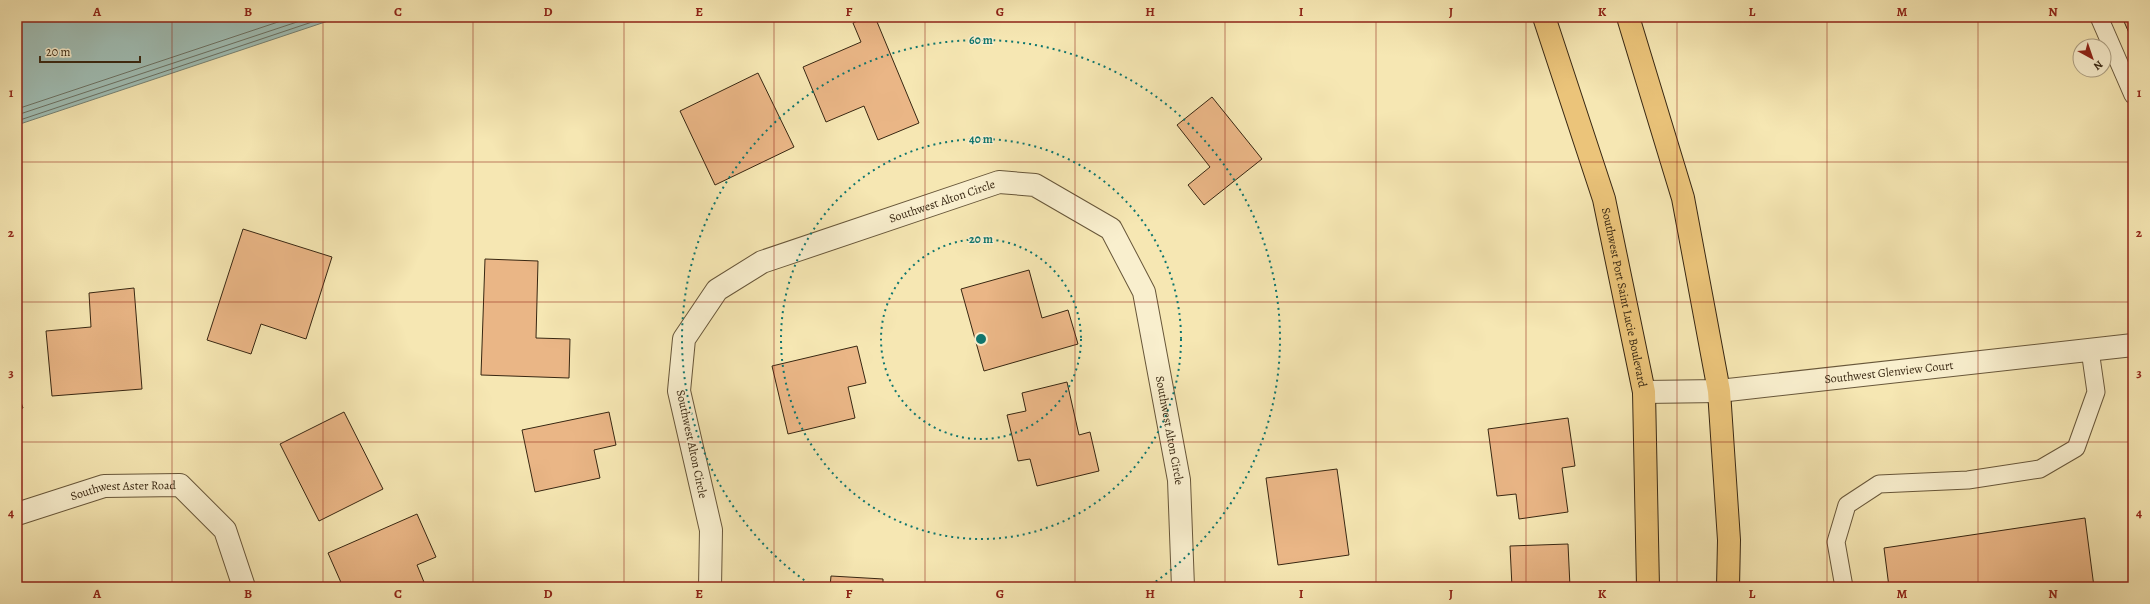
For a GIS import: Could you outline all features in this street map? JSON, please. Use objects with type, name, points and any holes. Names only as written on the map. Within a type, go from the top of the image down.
[{"type":"main road","name":"Southwest Port Saint Lucie Boulevard","points":[[1544,17],[1604,199],[1644,392],[1648,587]]},
{"type":"main road","points":[[1628,17],[1683,198],[1719,391],[1729,540],[1728,587]]},
{"type":"street","name":"Southwest Alton Circle","points":[[710,587],[710,530],[679,391],[684,339],[717,290],[762,262],[999,182],[1035,185],[1111,229],[1144,292],[1180,480],[1183,587]]},
{"type":"street","name":"Southwest Glenview Court","points":[[1644,392],[1719,391],[2133,345]]},
{"type":"street","name":"Southwest Aster Road","points":[[17,514],[104,486],[180,485],[225,530],[244,587]]},
{"type":"lane","points":[[2099,17],[2129,74],[2133,95]]},
{"type":"lane","points":[[1844,587],[1836,542],[1847,505],[1879,484],[1968,480],[2040,469],[2076,448],[2096,392],[2090,350]]},
{"type":"water","points":[[17,17],[340,17],[17,125]]},
{"type":"building","points":[[866,17],[875,17],[919,123],[878,140],[864,106],[826,122],[803,67],[861,42],[853,23]]},
{"type":"building","points":[[2122,17],[2133,17],[2133,42]]},
{"type":"building","points":[[758,73],[794,147],[715,185],[680,111]]},
{"type":"building","points":[[1212,97],[1262,159],[1204,205],[1188,185],[1210,167],[1177,125]]},
{"type":"building","points":[[243,229],[332,257],[306,339],[261,324],[251,354],[207,340]]},
{"type":"building","points":[[485,259],[538,261],[536,338],[570,339],[569,378],[481,375]]},
{"type":"building","points":[[1029,270],[1042,318],[1068,310],[1078,344],[984,371],[961,289]]},
{"type":"building","points":[[134,288],[142,389],[52,396],[46,331],[91,327],[89,293]]},
{"type":"building","points":[[857,346],[866,383],[848,387],[855,418],[788,434],[772,366]]},
{"type":"building","points":[[1067,382],[1079,435],[1090,432],[1099,471],[1037,486],[1030,459],[1018,461],[1007,415],[1026,411],[1022,393]]},
{"type":"building","points":[[17,391],[23,408],[17,410]]},
{"type":"building","points":[[344,412],[383,489],[319,521],[280,444]]},
{"type":"building","points":[[609,412],[616,445],[594,450],[600,478],[535,492],[522,430]]},
{"type":"building","points":[[1568,418],[1575,466],[1562,468],[1568,512],[1519,519],[1516,494],[1497,496],[1488,429]]},
{"type":"building","points":[[1337,469],[1349,555],[1278,565],[1266,478]]},
{"type":"building","points":[[417,514],[436,557],[417,565],[426,587],[343,587],[328,553]]},
{"type":"building","points":[[2085,518],[2094,587],[1889,587],[1884,548]]},
{"type":"building","points":[[1568,544],[1570,587],[1512,587],[1510,546]]},
{"type":"building","points":[[831,576],[883,579],[883,587],[830,587]]}]
